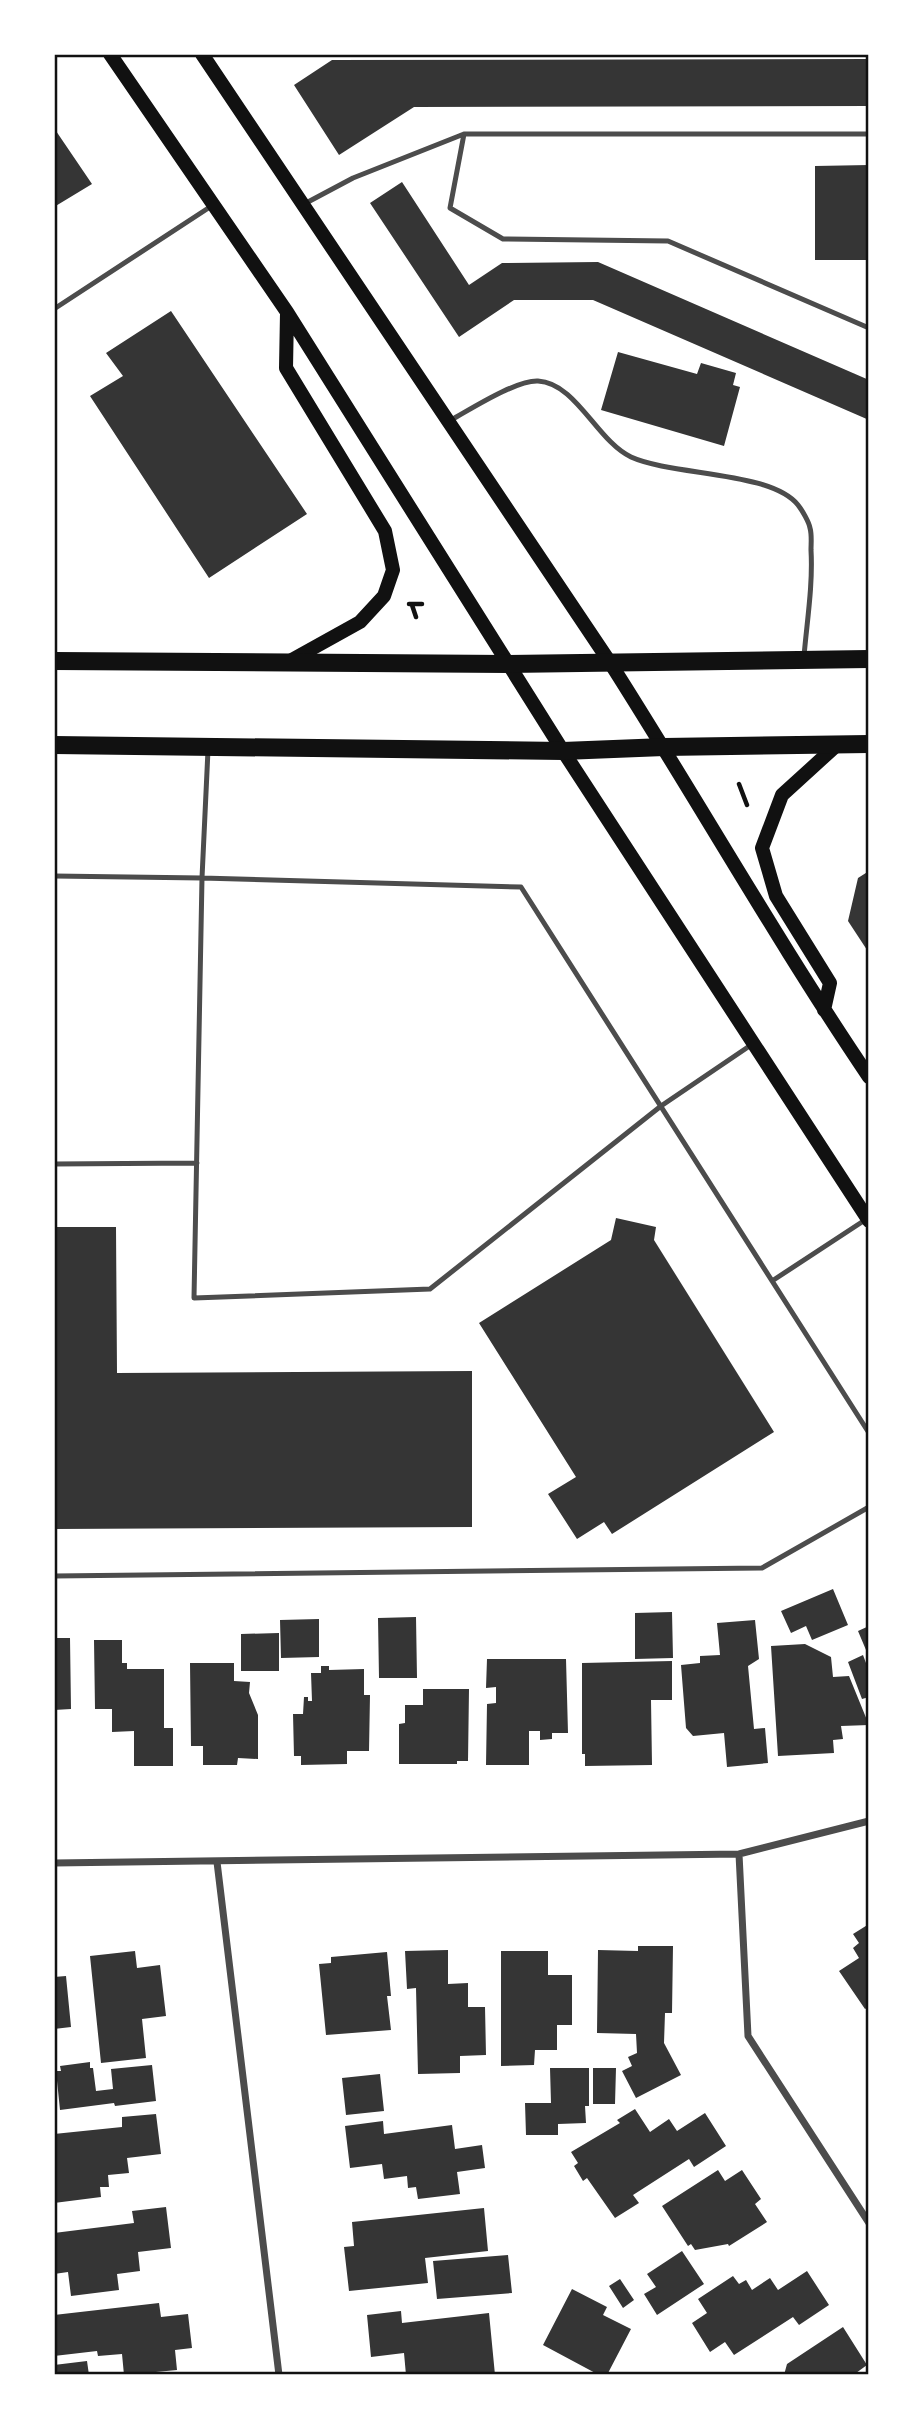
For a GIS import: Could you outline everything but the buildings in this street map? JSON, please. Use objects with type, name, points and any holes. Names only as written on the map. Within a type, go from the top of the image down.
[{"type":"main road","points":[[110,54],[287,312],[563,751],[868,1219]]},
{"type":"main road","points":[[202,54],[609,661],[824,1010],[869,1076]]},
{"type":"main road","points":[[287,312],[286,368],[385,531],[393,569],[384,596],[360,622],[288,662]]},
{"type":"main road","points":[[54,661],[508,664],[869,659]]},
{"type":"main road","points":[[824,1010],[830,984],[776,896],[761,848],[782,794],[838,744]]},
{"type":"main road","points":[[54,745],[563,751],[869,744]]},
{"type":"street","points":[[54,1863],[739,1854],[869,1821]]},
{"type":"street","points":[[739,1854],[748,2036],[869,2223]]},
{"type":"street","points":[[217,1862],[279,2375]]},
{"type":"lane","points":[[464,134],[450,208],[503,239],[668,241],[869,328]]},
{"type":"lane","points":[[303,205],[353,178],[464,134],[869,134]]},
{"type":"lane","points":[[54,309],[213,205]]},
{"type":"lane","points":[[448,421],[506,390],[538,381],[562,389],[603,435],[629,456],[663,468],[721,475],[778,489],[798,504],[810,528],[812,570],[804,659]]},
{"type":"lane","points":[[208,747],[202,877],[194,1298],[430,1289],[661,1106],[753,1043]]},
{"type":"lane","points":[[54,876],[202,877],[521,887],[869,1433]]},
{"type":"lane","points":[[54,1164],[197,1163]]},
{"type":"lane","points":[[772,1281],[868,1219]]},
{"type":"lane","points":[[54,1576],[762,1568],[869,1507]]},
{"type":"path","points":[[412,604],[416,617]]},
{"type":"path","points":[[739,784],[750,812]]}]
